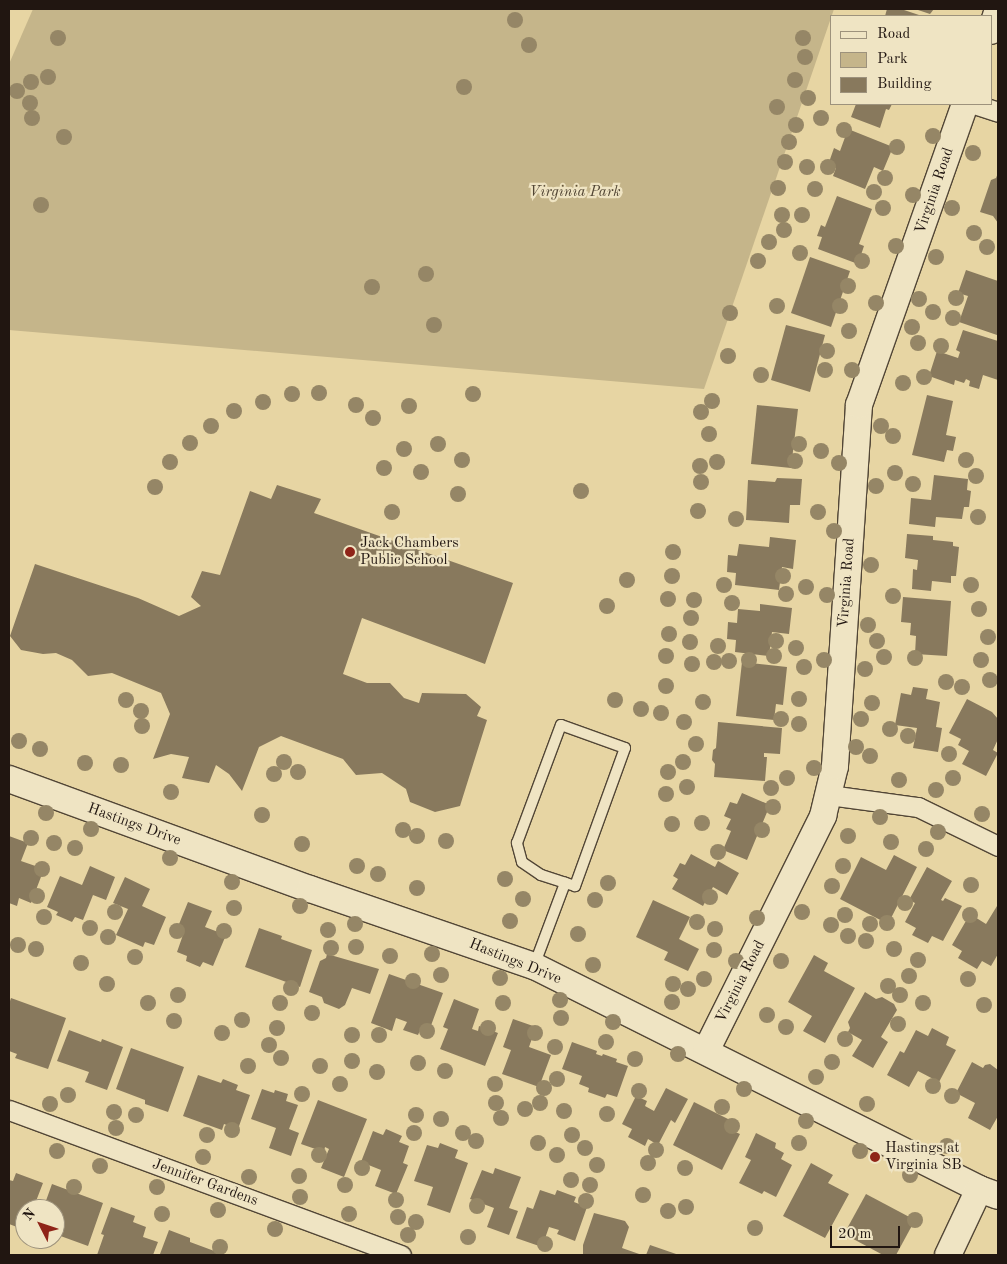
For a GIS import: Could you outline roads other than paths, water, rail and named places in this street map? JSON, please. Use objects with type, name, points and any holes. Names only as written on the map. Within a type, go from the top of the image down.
[{"type":"street","points":[[992,29],[998,10]]},
{"type":"street","name":"Virginia Road","points":[[706,1051],[823,816],[829,795],[834,766],[859,405],[965,105]]},
{"type":"street","points":[[977,105],[998,112]]},
{"type":"street","name":"Hastings Drive","points":[[9,779],[310,889],[534,966],[989,1193]]},
{"type":"street","points":[[829,795],[918,807],[998,846]]},
{"type":"street","name":"Jennifer Gardens","points":[[9,1110],[401,1255]]},
{"type":"street","points":[[948,1255],[989,1193]]},
{"type":"lane","points":[[561,726],[625,748],[575,886],[565,883],[541,875],[522,862],[517,843],[561,726]]},
{"type":"lane","points":[[534,966],[565,883]]},
{"type":"place","name":"Jack Chambers Public School","points":[[350,552]]},
{"type":"place","name":"Hastings at Virginia SB","points":[[875,1157]]},
{"type":"park label","name":"Virginia Park","points":[[575,193]]}]
